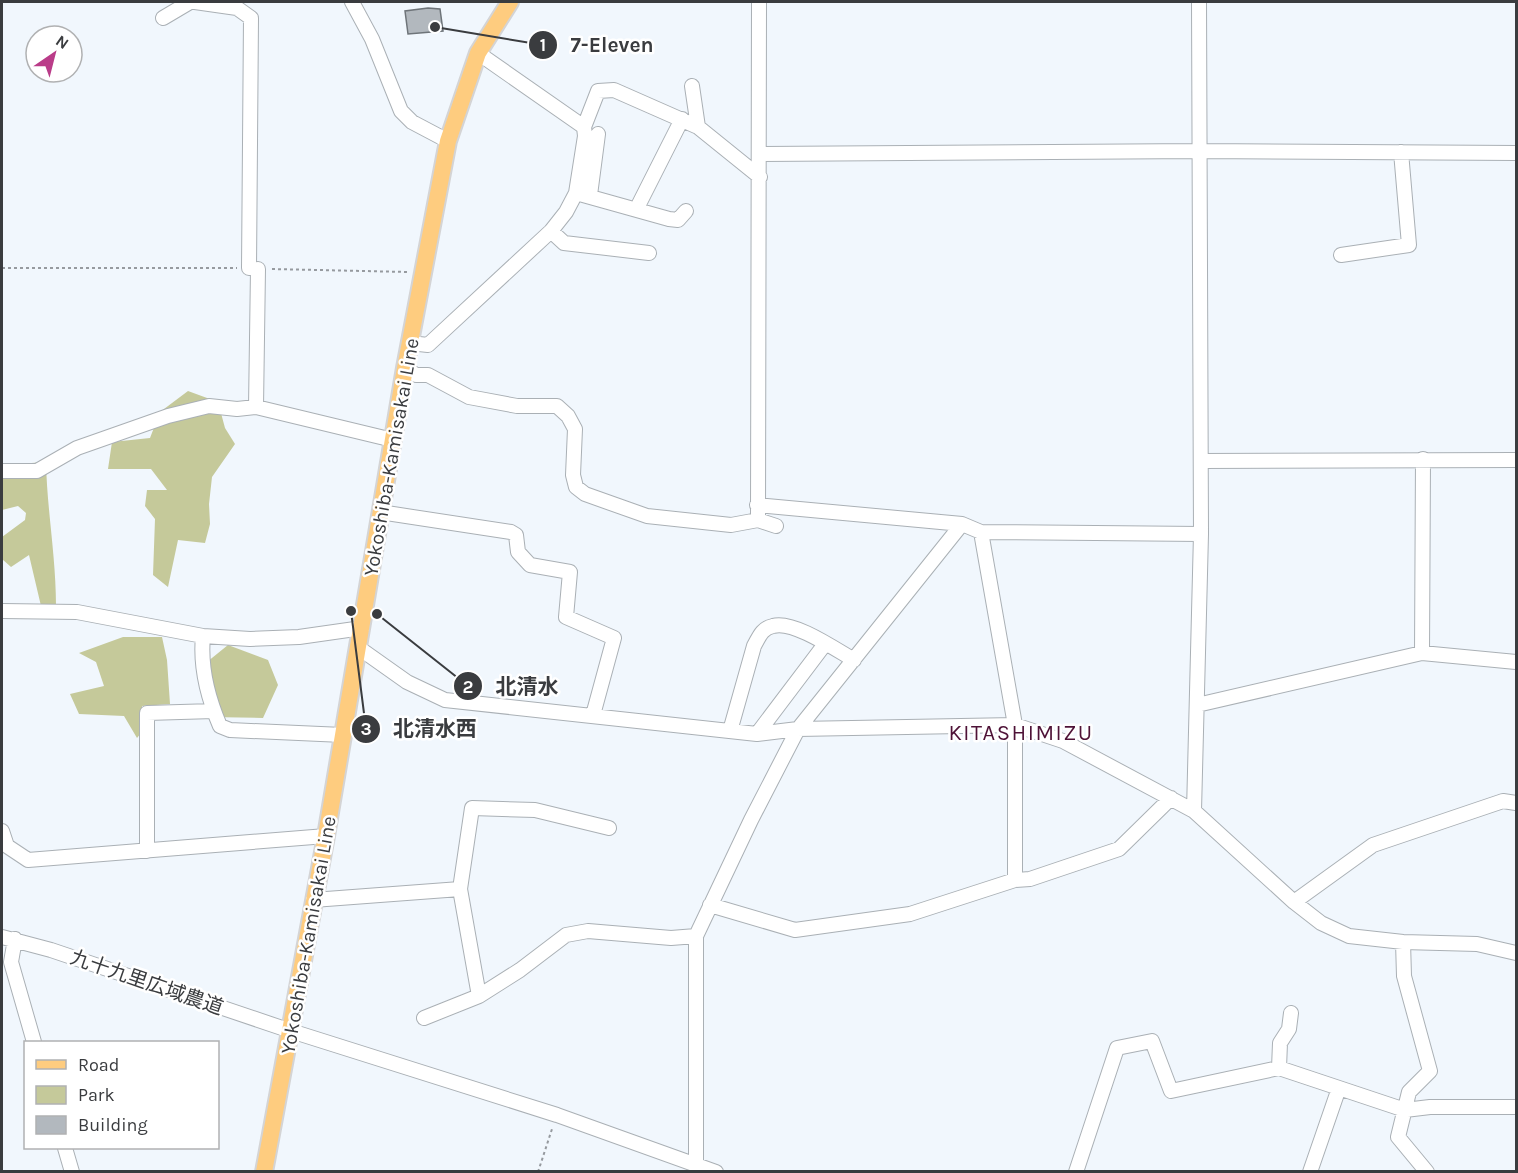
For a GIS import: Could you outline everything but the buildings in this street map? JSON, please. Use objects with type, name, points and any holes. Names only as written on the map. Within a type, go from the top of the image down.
[{"type":"main road","name":"Yokoshiba-Kamisakai Line","points":[[264,1172],[326,836],[422,272],[448,141],[478,53],[510,2]]},
{"type":"street","points":[[163,18],[190,2]]},
{"type":"street","points":[[195,2],[237,8],[247,12],[251,18],[256,407]]},
{"type":"street","points":[[352,2],[372,39],[401,111],[412,122],[448,141]]},
{"type":"street","points":[[758,520],[759,2]]},
{"type":"street","points":[[1194,812],[1201,534],[1199,2]]},
{"type":"street","points":[[478,53],[584,127]]},
{"type":"street","points":[[692,86],[698,127]]},
{"type":"street","points":[[583,194],[584,127],[598,91],[605,89],[614,90],[698,127],[760,177]]},
{"type":"street","points":[[637,208],[682,119]]},
{"type":"street","points":[[410,343],[428,345],[551,231],[583,194],[598,134]]},
{"type":"street","points":[[760,154],[1199,151],[1516,153]]},
{"type":"street","points":[[1341,255],[1409,245],[1401,152]]},
{"type":"street","points":[[583,194],[678,220],[686,211]]},
{"type":"street","points":[[551,231],[564,243],[649,253]]},
{"type":"street","points":[[405,368],[416,375],[428,375],[469,397],[517,406],[557,406],[568,416],[575,429],[573,475],[576,487],[585,494],[647,516],[731,525],[758,520],[776,526]]},
{"type":"street","points":[[2,471],[37,471],[77,448],[209,406],[237,409],[256,407],[393,440]]},
{"type":"street","points":[[1422,653],[1423,459]]},
{"type":"street","points":[[1201,460],[1516,460]]},
{"type":"street","points":[[757,505],[962,524],[981,532],[1201,534]]},
{"type":"street","points":[[380,512],[511,532],[516,535],[521,559],[530,565],[570,572],[566,617],[614,638],[593,715]]},
{"type":"street","points":[[696,1165],[696,936],[798,729],[962,524]]},
{"type":"street","points":[[981,532],[1015,725],[1015,880]]},
{"type":"street","points":[[2,611],[76,612],[202,636],[279,638],[362,628]]},
{"type":"street","points":[[730,731],[754,646],[761,633],[770,626],[785,624],[854,660]]},
{"type":"street","points":[[202,636],[201,656],[214,711],[220,726],[230,730],[343,735]]},
{"type":"street","points":[[757,734],[825,644]]},
{"type":"street","points":[[359,648],[407,682],[445,699],[757,734],[798,729],[1015,725],[1063,741],[1194,812],[1294,902],[1322,923],[1349,936],[1403,942],[1477,944],[1516,953]]},
{"type":"street","points":[[1197,705],[1422,653],[1516,663]]},
{"type":"street","points":[[147,851],[147,713],[214,711]]},
{"type":"street","points":[[710,905],[795,930],[910,914],[1015,880],[1030,879],[1119,849],[1171,798]]},
{"type":"street","points":[[1294,902],[1373,845],[1503,801],[1516,803]]},
{"type":"street","points":[[478,996],[460,889],[472,808],[535,810],[609,828]]},
{"type":"street","points":[[3,838],[7,846],[28,860],[326,836]]},
{"type":"street","points":[[313,900],[460,889]]},
{"type":"street","points":[[424,1018],[478,996],[520,970],[566,935],[588,931],[672,938],[696,936]]},
{"type":"street","points":[[8,938],[10,962],[34,1041]]},
{"type":"street","name":"九十九里広域農道","points":[[8,938],[557,1115],[716,1172]]},
{"type":"street","points":[[1403,942],[1404,976],[1430,1071],[1409,1092],[1398,1137],[1427,1172]]},
{"type":"street","points":[[1279,1068],[1280,1043],[1289,1029],[1291,1013]]},
{"type":"street","points":[[1076,1172],[1117,1048],[1152,1041],[1171,1091],[1279,1068],[1405,1110],[1430,1107],[1516,1107]]},
{"type":"street","points":[[1310,1172],[1339,1088]]},
{"type":"street","points":[[65,1149],[72,1172]]},
{"type":"path","points":[[2,268],[422,272]]},
{"type":"path","points":[[538,1172],[557,1115]]},
{"type":"green space","points":[[188,391],[218,402],[225,428],[235,444],[212,477],[209,504],[210,524],[205,543],[178,540],[168,587],[153,575],[155,519],[145,506],[147,490],[167,490],[151,469],[108,469],[112,442],[150,438],[160,412]]},
{"type":"green space","points":[[46,462],[56,606],[41,606],[29,555],[11,567],[2,559],[2,537],[25,520],[26,513],[18,506],[2,510],[2,465]]},
{"type":"green space","points":[[123,637],[162,637],[167,660],[170,704],[142,706],[146,727],[137,738],[124,716],[79,714],[70,694],[104,686],[96,662],[79,653]]},
{"type":"green space","points":[[228,645],[268,660],[278,685],[263,718],[208,717],[207,662]]},
{"type":"place","name":"7-Eleven","points":[[435,27]]},
{"type":"place","name":"北清水西","points":[[351,611]]},
{"type":"place","name":"北清水","points":[[377,614]]},
{"type":"district","name":"KITASHIMIZU","points":[[1021,732]]}]
